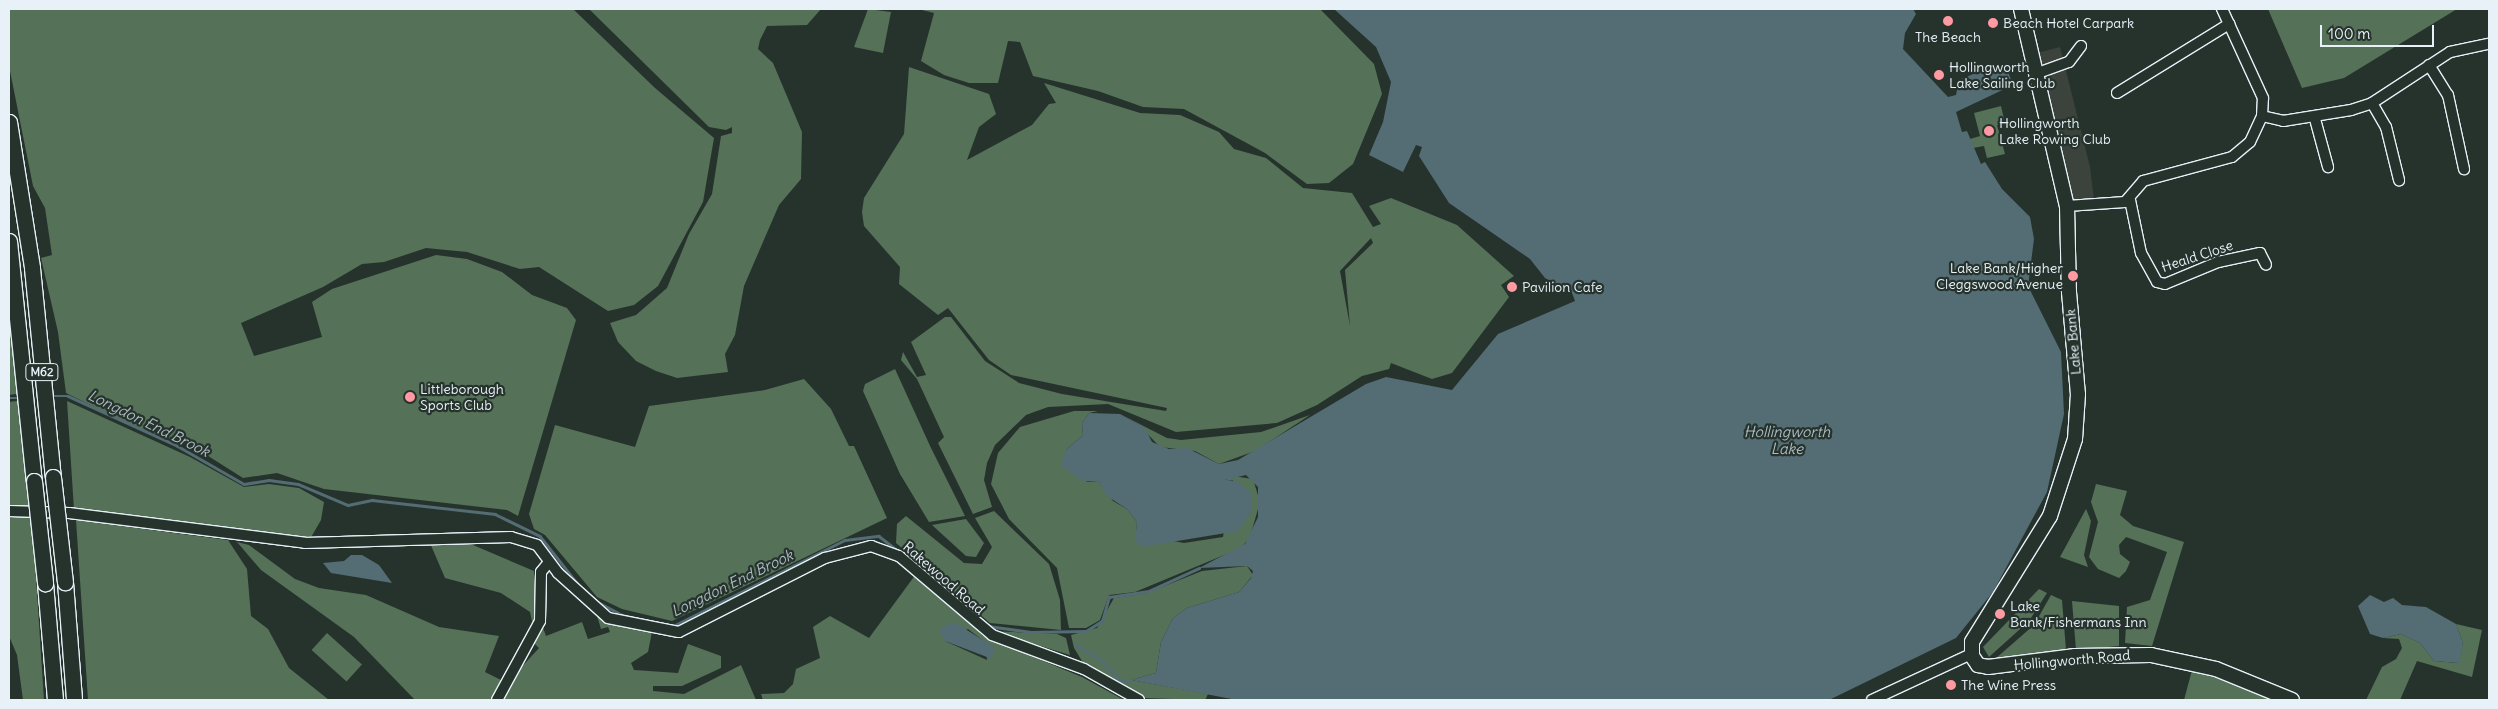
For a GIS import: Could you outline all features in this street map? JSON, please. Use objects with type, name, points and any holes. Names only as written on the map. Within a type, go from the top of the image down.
[{"type":"highway","name":"M62","points":[[9,122],[32,268],[65,582],[74,700]]},
{"type":"highway","name":"M62","points":[[9,241],[45,583],[55,700]]},
{"type":"main road","name":"Lake Bank","points":[[1971,654],[1972,642],[2050,516],[2068,471],[2078,394],[2069,292],[2067,206],[2038,73],[2020,17]]},
{"type":"main road","name":"Hollingworth Road","points":[[1971,654],[1978,665],[1988,667],[2075,656],[2150,655],[2216,669],[2292,700]]},
{"type":"street","points":[[2067,206],[2130,200],[2138,184],[2149,178],[2232,157],[2250,142],[2262,116],[2263,98],[2222,9]]},
{"type":"street","points":[[2117,93],[2229,24]]},
{"type":"street","points":[[2262,116],[2284,121],[2316,119],[2372,103],[2450,52],[2489,44]]},
{"type":"street","points":[[2038,73],[2069,62],[2081,46]]},
{"type":"street","points":[[2429,65],[2448,95],[2464,169]]},
{"type":"street","points":[[2372,103],[2386,127],[2399,180]]},
{"type":"street","points":[[2316,119],[2328,167]]},
{"type":"street","name":"Heald Close","points":[[2130,200],[2141,253],[2157,282],[2165,284],[2218,262],[2260,252],[2266,265]]},
{"type":"street","name":"Rakewood Road","points":[[9,510],[69,513],[297,542],[511,537],[537,545],[548,562],[608,618],[679,632],[825,558],[854,548],[889,549],[992,635],[1084,669],[1139,700]]},
{"type":"street","points":[[497,700],[540,621],[544,604],[541,572],[548,562]]},
{"type":"street","points":[[1872,700],[1971,654]]},
{"type":"shaded area","points":[[2060,47],[2090,167],[2094,200],[2071,202],[2037,53]]},
{"type":"green space","points":[[9,9],[573,9],[655,88],[714,138],[703,202],[658,286],[634,305],[608,311],[539,267],[520,269],[467,252],[426,248],[384,262],[362,264],[323,287],[241,323],[254,356],[322,337],[312,302],[332,289],[436,255],[467,259],[502,272],[532,295],[567,308],[576,320],[518,516],[507,510],[324,489],[277,473],[243,478],[194,447],[135,427],[66,393],[58,332],[41,258],[52,255],[45,208],[33,186],[9,66]]},
{"type":"green space","points":[[589,9],[821,9],[807,25],[767,26],[760,40],[758,49],[773,63],[802,132],[801,179],[779,205],[744,286],[735,335],[725,354],[728,372],[677,378],[656,371],[636,361],[618,342],[610,323],[636,315],[667,288],[689,234],[712,194],[721,136],[732,133],[732,127],[726,130],[709,127]]},
{"type":"green space","points":[[868,9],[891,12],[883,53],[854,47]]},
{"type":"green space","points":[[918,9],[1320,9],[1374,64],[1382,94],[1353,164],[1329,183],[1307,184],[1265,153],[1184,109],[1143,107],[1098,91],[1033,76],[1020,42],[1008,41],[998,83],[969,83],[944,75],[921,61],[934,13]]},
{"type":"green space","points":[[2268,9],[2457,9],[2344,78],[2302,88]]},
{"type":"green space","points":[[909,67],[989,94],[996,114],[979,127],[967,160],[1032,125],[1049,104],[1056,103],[1044,83],[1140,113],[1180,115],[1219,132],[1234,149],[1266,158],[1303,188],[1352,193],[1373,227],[1381,224],[1369,206],[1391,198],[1457,225],[1514,276],[1501,285],[1509,297],[1452,373],[1432,379],[1391,363],[1389,369],[1362,376],[1317,405],[1277,423],[1176,432],[1108,404],[1048,407],[1026,415],[995,445],[987,463],[984,480],[992,507],[973,514],[938,443],[944,437],[917,379],[901,360],[903,352],[917,377],[926,375],[911,342],[945,317],[951,317],[985,361],[1019,383],[1062,394],[1166,411],[1167,408],[1011,375],[989,360],[948,308],[938,315],[899,284],[900,267],[864,226],[862,212],[864,198],[904,134]],"holes":[[[1371,238],[1373,243],[1345,270],[1350,326],[1340,271]]]},
{"type":"green space","name":"Hollingworth Lake Rowing Club","points":[[2001,106],[2005,123],[1997,125],[2005,154],[1987,158],[1984,146],[1973,148],[1970,139],[1980,136],[1974,113]]},
{"type":"green space","points":[[9,303],[23,393],[9,395]]},
{"type":"green space","points":[[895,369],[965,516],[929,522],[900,474],[863,391],[865,384]]},
{"type":"green space","points":[[804,379],[831,409],[849,446],[854,446],[887,518],[672,621],[622,609],[597,597],[545,535],[534,529],[529,514],[555,425],[635,447],[649,406],[765,390]]},
{"type":"green space","points":[[24,400],[32,508],[9,508],[9,402]]},
{"type":"green space","points":[[67,401],[190,457],[244,487],[269,484],[299,488],[324,502],[321,520],[310,539],[74,510]]},
{"type":"green space","points":[[1074,411],[1098,411],[1089,413],[1082,423],[1083,435],[1066,450],[1087,482],[1099,482],[1113,501],[1127,509],[1137,522],[1136,534],[1184,543],[1223,537],[1233,480],[1224,481],[1233,476],[1253,479],[1260,502],[1250,537],[1241,548],[1135,592],[1109,595],[1100,620],[1086,628],[1069,628],[1057,568],[1009,519],[991,484],[998,453],[1020,427]]},
{"type":"green space","points":[[1120,414],[1167,438],[1181,440],[1261,432],[1310,415],[1255,451],[1219,464],[1195,451],[1160,447],[1139,425]]},
{"type":"green space","points":[[2096,484],[2127,491],[2120,515],[2133,526],[2184,542],[2152,646],[2125,643],[2127,607],[2150,600],[2167,552],[2126,537],[2119,545],[2120,554],[2130,562],[2126,571],[2119,578],[2098,569],[2089,557],[2098,522],[2091,502]]},
{"type":"green space","points":[[2086,509],[2091,521],[2084,555],[2088,567],[2060,557]]},
{"type":"green space","points":[[994,511],[1049,564],[1060,600],[1061,630],[990,623],[896,543],[897,524],[906,516],[964,563],[982,564],[992,547],[975,518]]},
{"type":"green space","points":[[9,516],[32,516],[44,700],[23,700],[17,655],[9,636]]},
{"type":"green space","points":[[966,519],[984,543],[976,557],[966,556],[932,525]]},
{"type":"green space","points":[[76,520],[228,540],[247,569],[251,616],[268,629],[289,668],[329,700],[88,700]]},
{"type":"green space","points":[[237,542],[249,545],[295,579],[319,588],[366,595],[439,627],[499,636],[485,672],[503,681],[493,700],[415,700],[354,637],[261,570]]},
{"type":"green space","points":[[430,543],[473,545],[534,571],[538,612],[533,626],[530,612],[501,593],[445,578]]},
{"type":"green space","points":[[1247,566],[1253,575],[1239,592],[1187,608],[1173,618],[1161,642],[1156,673],[1131,680],[1208,694],[1205,700],[1141,698],[1085,666],[1074,648],[1071,635],[1097,628],[1114,598],[1147,593],[1202,571]]},
{"type":"green space","points":[[916,574],[983,636],[1082,677],[1124,700],[763,700],[761,694],[784,693],[793,684],[796,669],[820,658],[813,627],[830,616],[869,638]],"holes":[[[968,629],[985,642],[987,660],[945,641]]]},
{"type":"green space","points":[[2039,589],[2047,593],[2029,621],[1989,657],[1983,647]]},
{"type":"green space","points":[[2051,595],[2062,600],[2066,650],[1995,659],[2034,625]]},
{"type":"green space","points":[[2072,601],[2119,606],[2119,646],[2076,650]]},
{"type":"green space","points":[[597,616],[652,632],[648,652],[631,663],[634,670],[678,673],[688,644],[721,656],[721,668],[682,686],[653,686],[653,691],[684,694],[741,665],[756,700],[504,700],[517,672],[539,648],[534,643],[542,625],[546,636],[582,622],[588,639],[610,632],[608,627],[601,629]]},
{"type":"green space","points":[[2456,624],[2482,630],[2472,677],[2417,661],[2400,700],[2366,700],[2382,667],[2396,659],[2402,648],[2399,639],[2383,638],[2401,634],[2420,643],[2434,661],[2458,663],[2463,643]]},
{"type":"green space","points":[[991,631],[1057,634],[1066,638],[1070,655]]},
{"type":"green space","points":[[327,633],[362,664],[347,682],[312,650]]},
{"type":"green space","points":[[2192,670],[2217,677],[2277,700],[2184,700]]},
{"type":"water","name":"Hollingworth Lake","points":[[1334,9],[1913,9],[1916,14],[1905,33],[1903,49],[1948,97],[1956,95],[1959,80],[1997,64],[2006,66],[2013,85],[1956,112],[1962,132],[1967,131],[1981,164],[1985,162],[2002,189],[2030,217],[2034,239],[2028,286],[2061,352],[2064,414],[2047,492],[1993,592],[1956,638],[1829,700],[1237,700],[1131,680],[1156,673],[1161,642],[1173,618],[1187,608],[1239,592],[1251,578],[1253,571],[1247,566],[1199,568],[1245,544],[1258,517],[1258,487],[1246,475],[1225,480],[1238,481],[1251,493],[1251,512],[1238,531],[1141,547],[1135,540],[1137,522],[1127,509],[1107,496],[1099,482],[1083,481],[1061,466],[1066,450],[1083,435],[1082,423],[1089,413],[1120,414],[1145,428],[1152,442],[1169,449],[1187,448],[1219,464],[1238,460],[1366,384],[1386,377],[1452,390],[1498,334],[1575,301],[1572,293],[1545,278],[1530,259],[1449,203],[1419,156],[1422,147],[1416,145],[1403,172],[1369,155],[1383,122],[1391,82],[1376,47]]},
{"type":"water","points":[[351,555],[362,555],[379,565],[392,583],[331,573],[323,563],[344,561]]},
{"type":"water","points":[[2370,595],[2384,602],[2393,598],[2402,605],[2426,607],[2456,624],[2463,643],[2459,663],[2434,661],[2420,643],[2401,634],[2383,638],[2370,634],[2358,606]]},
{"type":"water","points":[[954,622],[994,647],[992,659],[945,641],[939,629]]},
{"type":"waterway","name":"Longdon End Brook","points":[[50,396],[68,396],[176,445],[244,484],[269,480],[298,484],[348,505],[372,500],[495,514],[540,536],[581,588]]},
{"type":"waterway","name":"Longdon End Brook","points":[[9,398],[20,398]]},
{"type":"waterway","name":"Longdon End Brook","points":[[596,601],[622,615],[673,626],[845,540],[879,536],[933,578]]},
{"type":"waterway","name":"Longdon End Brook","points":[[988,626],[1031,632],[1086,631],[1102,621],[1109,597],[1149,591],[1199,568]]},
{"type":"waterway","points":[[1076,645],[1100,659],[1122,682],[1131,680]]},
{"type":"place","name":"The Beach","points":[[1948,21]]},
{"type":"place","name":"Beach Hotel Carpark","points":[[1993,23]]},
{"type":"place","name":"Hollingworth Lake Sailing Club","points":[[1939,75]]},
{"type":"place","name":"Hollingworth Lake Rowing Club","points":[[1989,131]]},
{"type":"place","name":"Lake Bank/Higher Cleggswood Avenue","points":[[2073,276]]},
{"type":"place","name":"Pavilion Cafe","points":[[1512,287]]},
{"type":"place","name":"Littleborough Sports Club","points":[[410,397]]},
{"type":"place","name":"Lake Bank/Fishermans Inn","points":[[2000,614]]},
{"type":"place","name":"The Wine Press","points":[[1951,685]]}]
